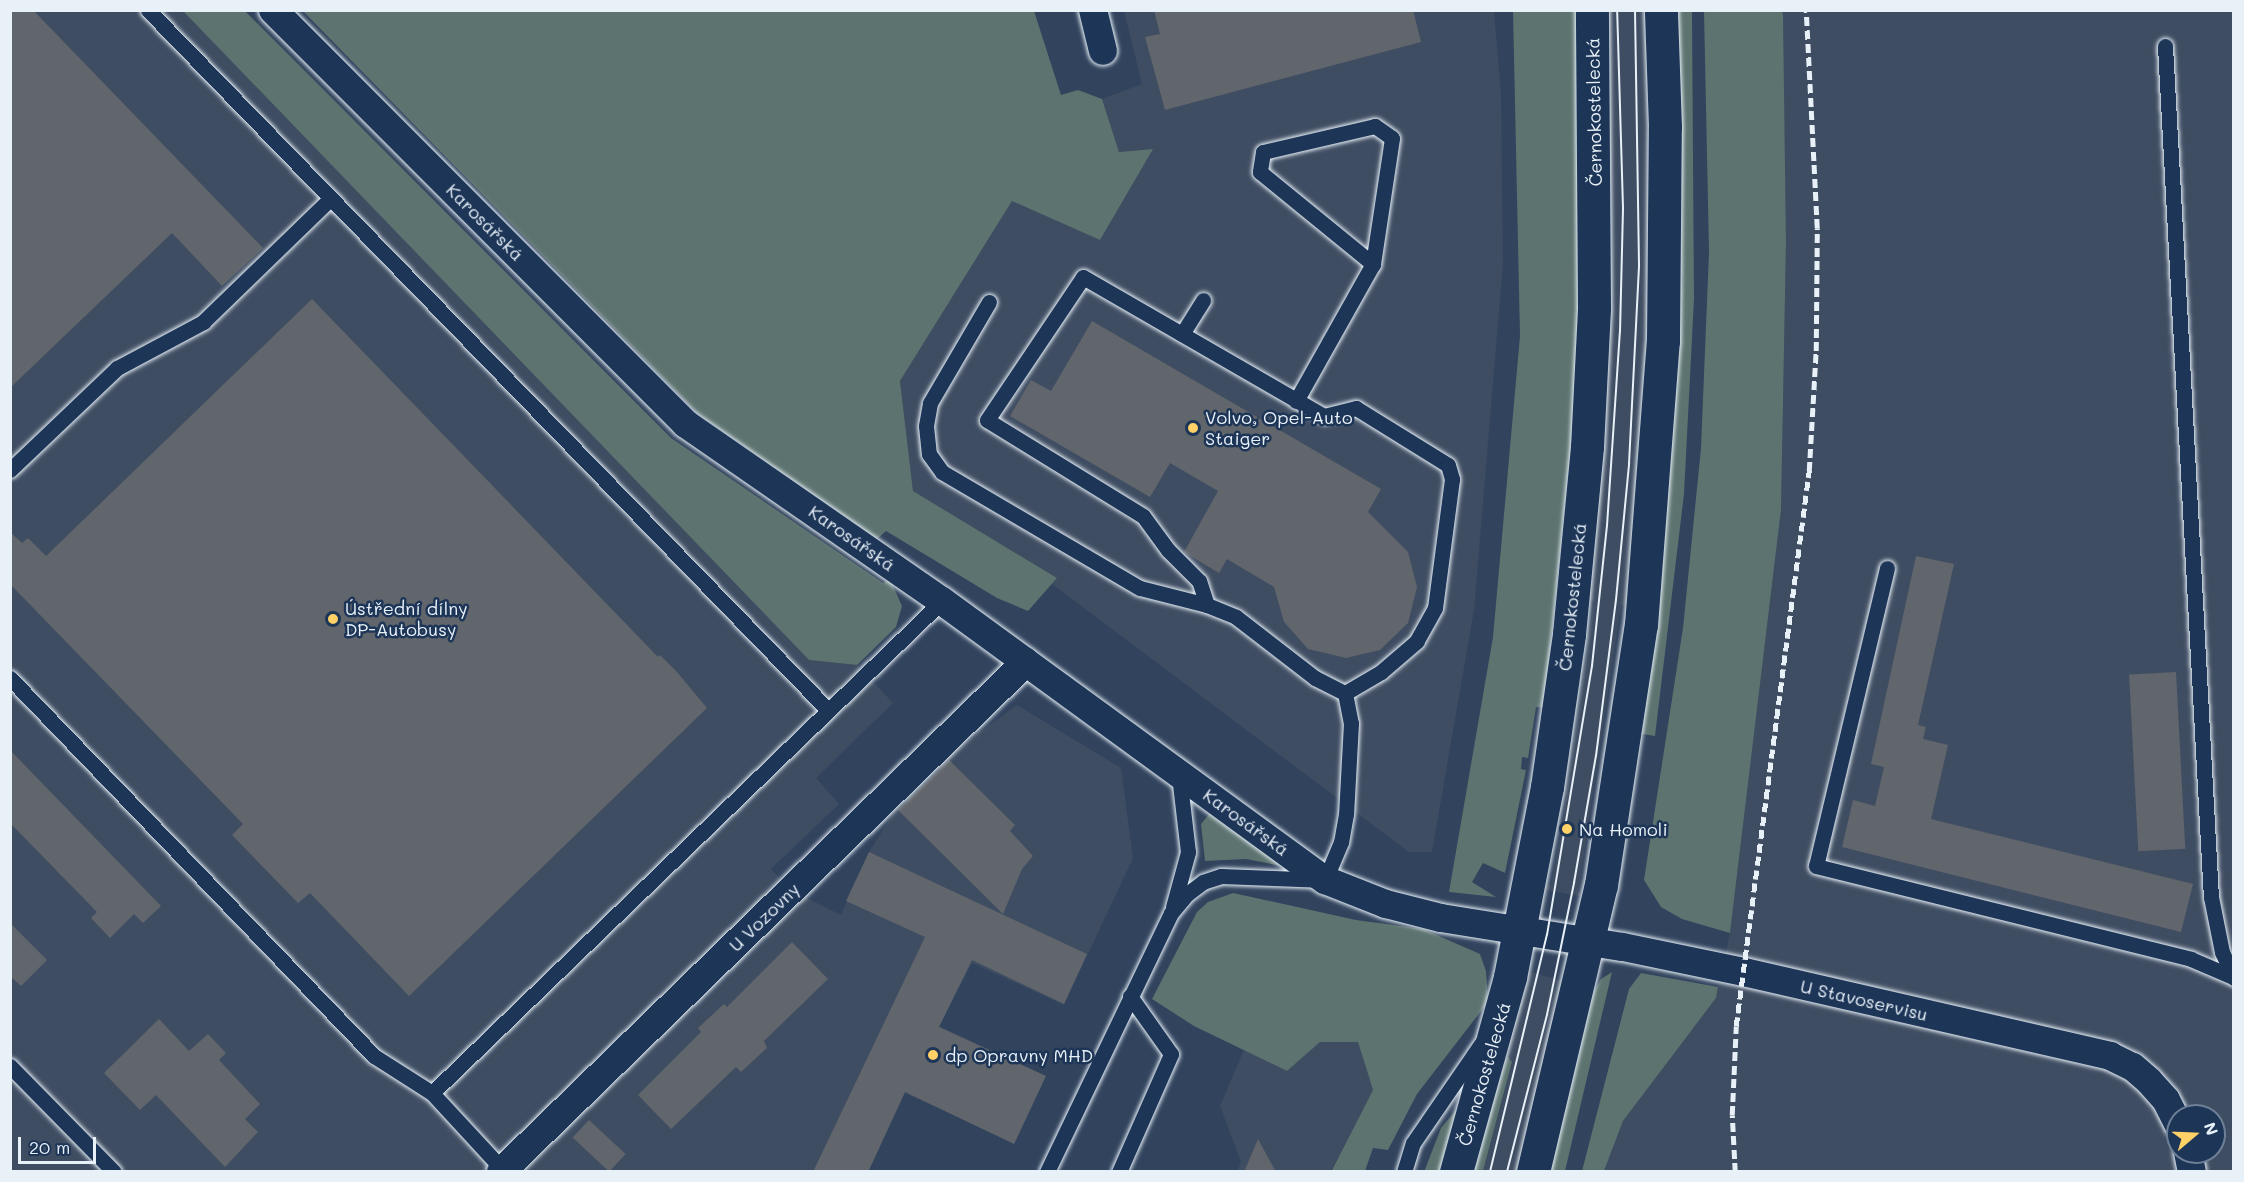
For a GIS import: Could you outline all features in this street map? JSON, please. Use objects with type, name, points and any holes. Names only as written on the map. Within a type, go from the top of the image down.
[{"type":"main road","name":"Černokostelecká","points":[[1456,1172],[1502,1014],[1561,695],[1587,447],[1596,221],[1592,10]]},
{"type":"main road","points":[[1533,1172],[1601,885],[1641,625],[1656,457],[1665,246],[1661,10]]},
{"type":"street","name":"Karosářská","points":[[273,10],[686,424],[942,601],[1325,880],[1386,904],[1519,931]]},
{"type":"street","points":[[1093,10],[1103,51]]},
{"type":"street","name":"U Vozovny","points":[[502,1171],[1026,662]]},
{"type":"street","name":"U Stavoservisu","points":[[1519,931],[1588,941],[1744,972],[2110,1056],[2133,1067],[2150,1081],[2168,1104]]},
{"type":"lane","points":[[148,10],[828,710]]},
{"type":"lane","points":[[2165,46],[2211,897],[2222,952],[2233,977]]},
{"type":"lane","points":[[1296,401],[1373,264],[1392,138],[1375,126],[1263,152],[1260,172],[1373,264]]},
{"type":"lane","points":[[10,470],[117,369],[203,322],[331,198]]},
{"type":"lane","points":[[1207,605],[1199,581],[1168,550],[1143,516],[987,420],[1083,277],[1324,416],[1356,408],[1448,465],[1452,479],[1435,608],[1417,641],[1381,672],[1345,693]]},
{"type":"lane","points":[[1182,334],[1203,300]]},
{"type":"lane","points":[[989,302],[930,403],[926,426],[929,454],[942,472],[1140,588],[1207,605],[1236,617],[1315,678],[1345,693]]},
{"type":"lane","points":[[1887,568],[1816,866],[2191,959],[2233,977]]},
{"type":"lane","points":[[432,1093],[942,601]]},
{"type":"lane","points":[[10,678],[374,1056],[432,1093],[502,1171]]},
{"type":"lane","points":[[1171,913],[1203,882],[1221,876],[1325,880],[1341,842],[1347,814],[1351,723],[1345,693]]},
{"type":"lane","points":[[1047,1172],[1171,913],[1188,852],[1179,772]]},
{"type":"lane","points":[[1119,1172],[1171,1054],[1130,996]]},
{"type":"lane","points":[[1404,1172],[1413,1143],[1502,1014]]},
{"type":"lane","points":[[10,1066],[114,1172]]},
{"type":"shaded area","points":[[10,11],[183,11],[809,660],[857,665],[893,703],[816,778],[839,804],[771,869],[791,890],[841,915],[869,852],[896,809],[946,757],[1017,705],[1121,768],[1133,858],[1064,1005],[972,963],[939,1026],[1046,1076],[1015,1143],[905,1093],[869,1171],[11,1171]]},
{"type":"shaded area","points":[[1124,11],[1494,11],[1501,93],[1503,263],[1474,610],[1432,852],[1409,852],[1052,584],[1057,578],[913,491],[900,381],[1012,201],[1100,240],[1152,149],[1119,152],[1102,99],[1142,84]]},
{"type":"shaded area","points":[[1606,11],[1645,11],[1650,218],[1645,398],[1627,605],[1621,605],[1578,892],[1583,893],[1579,896],[1547,890],[1545,885],[1551,886],[1562,828],[1594,601],[1588,600],[1610,290]]},
{"type":"shaded area","points":[[1782,11],[2233,11],[2233,1171],[1604,1172],[1623,1121],[1716,998],[1730,933],[1781,510],[1786,243]]},
{"type":"shaded area","points":[[1530,972],[1563,981],[1517,1171],[1483,1172],[1512,1063],[1507,1056],[1526,975]]},
{"type":"shaded area","points":[[1358,1041],[1373,1090],[1331,1171],[1237,1171],[1241,1162],[1220,1106],[1244,1050],[1287,1071],[1320,1042]]},
{"type":"green space","points":[[183,11],[245,11],[671,438],[883,583],[890,579],[902,606],[896,627],[857,665],[809,660]]},
{"type":"green space","points":[[303,11],[1034,11],[1061,95],[1078,90],[1102,99],[1119,152],[1153,149],[1100,240],[1012,201],[900,381],[913,491],[1057,578],[1028,611],[997,598],[886,531],[877,539],[698,414]]},
{"type":"green space","points":[[1513,11],[1576,11],[1580,244],[1575,405],[1544,708],[1536,707],[1528,758],[1522,757],[1521,769],[1526,770],[1505,873],[1483,863],[1472,882],[1496,897],[1449,892],[1493,637],[1520,336]]},
{"type":"green space","points":[[1677,11],[1692,11],[1694,299],[1684,494],[1655,736],[1642,734],[1664,550],[1680,321],[1682,203]]},
{"type":"green space","points":[[1704,11],[1782,11],[1783,16],[1786,243],[1781,510],[1730,933],[1682,919],[1661,907],[1644,880],[1683,628],[1701,448],[1709,252]]},
{"type":"green space","points":[[1210,813],[1282,866],[1246,859],[1205,861],[1201,824]]},
{"type":"green space","points":[[1233,893],[1356,920],[1423,929],[1480,954],[1486,971],[1488,1002],[1417,1094],[1388,1150],[1373,1148],[1365,1171],[1331,1172],[1373,1090],[1358,1042],[1320,1042],[1287,1071],[1194,1026],[1152,999],[1197,912],[1208,902]]},
{"type":"green space","points":[[1612,972],[1565,1171],[1550,1171],[1594,991],[1601,979]]},
{"type":"green space","points":[[1641,973],[1718,987],[1716,998],[1623,1121],[1604,1171],[1582,1171],[1629,989]]},
{"type":"green space","points":[[1507,1056],[1512,1062],[1483,1171],[1470,1172]]},
{"type":"green space","points":[[1462,1103],[1440,1171],[1424,1172],[1441,1128]]},
{"type":"building","points":[[10,10],[33,10],[263,248],[222,286],[172,233],[10,388]]},
{"type":"building","points":[[1154,10],[1413,10],[1421,42],[1165,110],[1145,37],[1160,34]]},
{"type":"building","name":"Ústřední dílny DP-Autobusy","points":[[312,299],[658,657],[660,655],[677,672],[707,708],[409,996],[310,893],[298,903],[232,835],[243,824],[10,584],[10,532],[22,543],[28,538],[46,556]]},
{"type":"building","points":[[1092,321],[1381,489],[1368,512],[1408,552],[1417,587],[1408,623],[1380,650],[1346,658],[1308,649],[1284,622],[1274,587],[1227,559],[1219,573],[1184,552],[1218,491],[1170,463],[1150,497],[1010,416],[1031,380],[1051,391]]},
{"type":"building","points":[[1916,556],[1954,564],[1918,725],[1926,727],[1923,739],[1948,745],[1931,819],[2193,884],[2181,932],[1842,847],[1853,800],[1875,806],[1884,767],[1871,764]]},
{"type":"building","points":[[2176,672],[2185,849],[2138,851],[2129,674]]},
{"type":"building","points":[[10,750],[161,906],[143,923],[134,914],[110,938],[91,918],[97,912],[10,823]]},
{"type":"building","points":[[949,760],[1015,825],[1010,831],[1033,856],[1022,869],[1003,914],[898,810]]},
{"type":"building","name":"dp Opravny MHD","points":[[869,852],[1087,954],[1064,1004],[972,960],[939,1027],[1046,1076],[1014,1144],[905,1092],[868,1172],[813,1172],[925,937],[846,901]]},
{"type":"building","points":[[10,923],[47,960],[21,986],[10,976]]},
{"type":"building","points":[[792,942],[828,979],[764,1041],[767,1048],[741,1072],[736,1067],[671,1129],[638,1095],[701,1032],[698,1028],[724,1004],[727,1007]]},
{"type":"building","points":[[159,1019],[189,1051],[208,1034],[226,1053],[219,1060],[260,1104],[245,1119],[258,1132],[225,1167],[156,1095],[140,1110],[104,1073]]},
{"type":"building","points":[[589,1120],[626,1154],[609,1172],[573,1138]]},
{"type":"building","points":[[1258,1139],[1276,1172],[1244,1172]]},
{"type":"tram line","points":[[1490,1172],[1547,935],[1592,666],[1607,526],[1620,332],[1623,208],[1617,10]]},
{"type":"tram line","points":[[1507,1172],[1547,1015],[1574,883],[1596,756],[1616,600],[1629,464],[1639,265],[1635,10]]},
{"type":"railway","points":[[1735,1172],[1732,1115],[1736,1026],[1809,471],[1816,351],[1817,228],[1806,10]]},
{"type":"place","name":"Volvo, Opel-Auto Staiger","points":[[1193,428]]},
{"type":"place","name":"Ústřední dílny DP-Autobusy","points":[[333,619]]},
{"type":"place","name":"Na Homoli","points":[[1567,829]]},
{"type":"place","name":"dp Opravny MHD","points":[[933,1055]]}]
